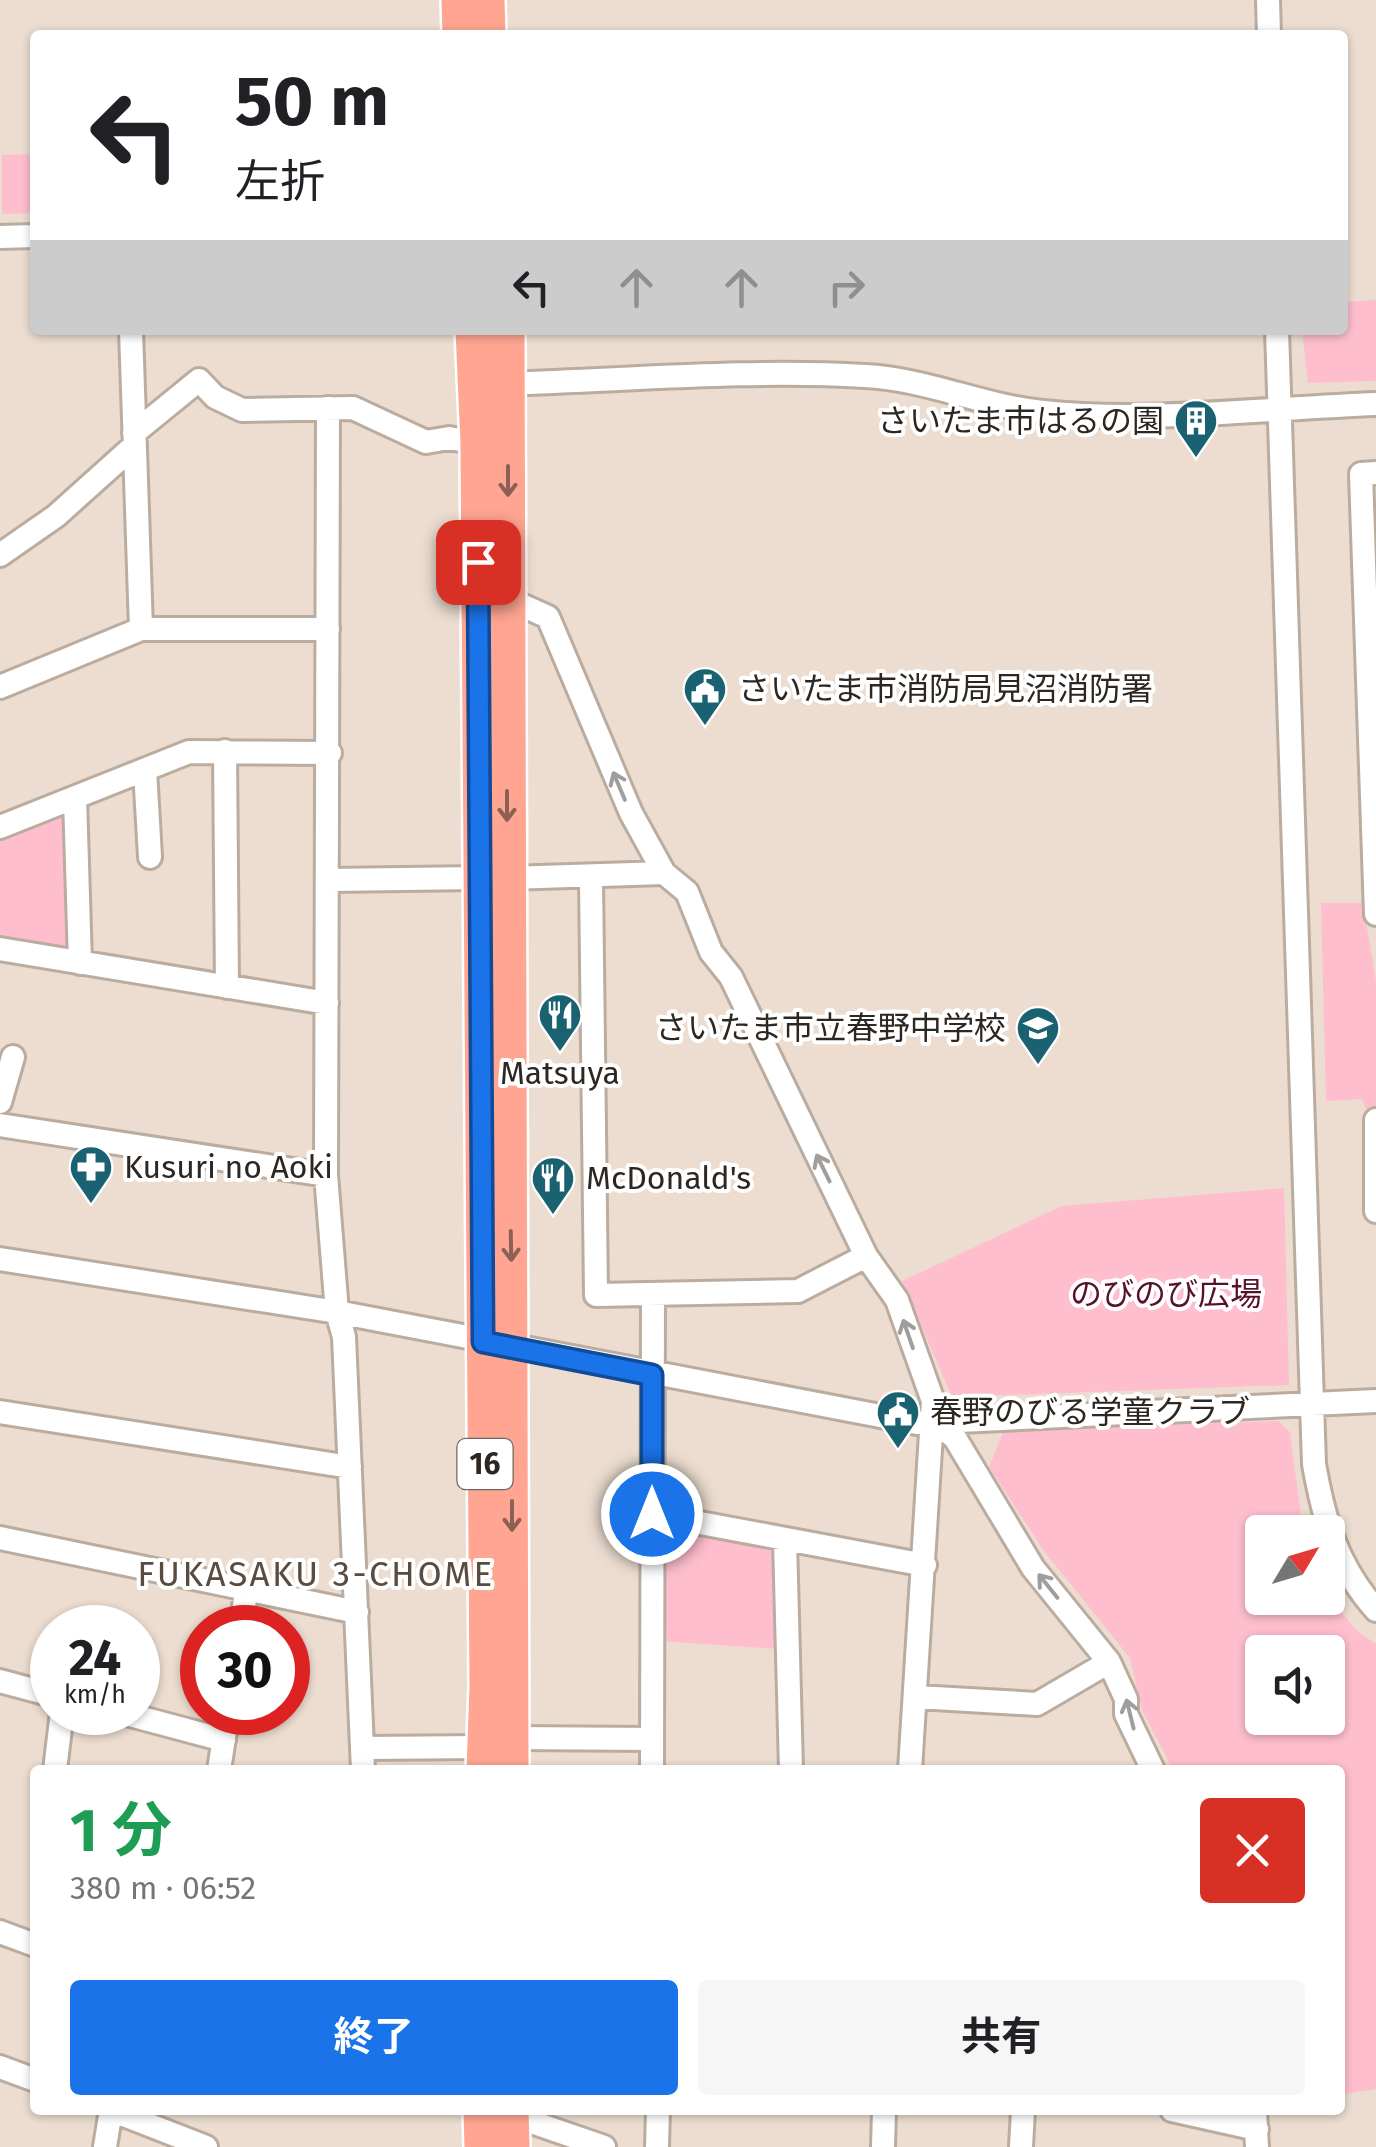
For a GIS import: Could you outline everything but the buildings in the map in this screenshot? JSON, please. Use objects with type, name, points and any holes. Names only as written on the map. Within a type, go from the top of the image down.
[{"type":"highway","points":[[459,0],[460,30]]},
{"type":"highway","points":[[487,0],[488,30]]},
{"type":"highway","name":"16","points":[[474,335],[491,384],[508,599],[492,878]]},
{"type":"highway","name":"16","points":[[497,1756],[498,1346],[492,878],[478,442],[505,335]]},
{"type":"highway","points":[[482,2147],[504,2121]]},
{"type":"street","points":[[1268,0],[1269,30]]},
{"type":"street","points":[[0,236],[30,236]]},
{"type":"street","points":[[131,335],[141,629]]},
{"type":"street","points":[[1277,335],[1314,1464],[1330,1540],[1342,1565],[1376,1610]]},
{"type":"street","points":[[491,384],[845,375],[902,378],[992,404],[1087,415],[1376,404]]},
{"type":"street","points":[[0,555],[56,516],[199,380],[215,397],[242,410],[353,408],[426,442],[449,438],[478,442]]},
{"type":"street","points":[[328,408],[326,1175],[337,1312],[344,1338],[363,1759],[497,1756],[652,1738]]},
{"type":"street","points":[[1376,474],[1361,474],[1376,914]]},
{"type":"street","points":[[508,599],[548,617],[630,813],[664,873],[687,892],[711,952],[730,977],[866,1256],[897,1300],[933,1401],[910,1765]]},
{"type":"street","points":[[0,687],[141,629],[328,629]]},
{"type":"street","points":[[224,751],[227,987]]},
{"type":"street","points":[[0,827],[189,752],[330,753]]},
{"type":"street","points":[[145,770],[150,856]]},
{"type":"street","points":[[75,798],[80,963]]},
{"type":"street","points":[[329,880],[591,879],[664,873]]},
{"type":"street","points":[[591,879],[596,1295],[798,1291],[866,1256]]},
{"type":"street","points":[[0,949],[327,1003]]},
{"type":"street","points":[[0,1102],[13,1057]]},
{"type":"street","points":[[1376,1120],[1376,1212]]},
{"type":"street","points":[[0,1125],[326,1175]]},
{"type":"street","points":[[0,1258],[337,1312],[916,1424],[933,1420],[1376,1401]]},
{"type":"street","points":[[652,1765],[653,1294]]},
{"type":"street","points":[[0,1412],[350,1466]]},
{"type":"street","points":[[933,1420],[955,1438],[1034,1568],[1109,1662],[1148,1765]]},
{"type":"street","points":[[652,1514],[924,1565]]},
{"type":"street","points":[[0,1538],[246,1592],[358,1612]]},
{"type":"street","points":[[785,1541],[791,1765]]},
{"type":"street","points":[[244,1605],[246,1592]]},
{"type":"street","points":[[917,1697],[1037,1704],[1109,1662]]},
{"type":"street","points":[[0,1681],[30,1689]]},
{"type":"street","points":[[160,1723],[224,1740]]},
{"type":"street","points":[[57,1765],[60,1735]]},
{"type":"street","points":[[220,1765],[225,1735]]},
{"type":"street","points":[[0,1932],[30,1943]]},
{"type":"street","points":[[0,2066],[30,2078]]},
{"type":"street","points":[[105,2147],[110,2115]]},
{"type":"street","points":[[139,2115],[206,2147]]},
{"type":"street","points":[[657,2147],[658,2115]]},
{"type":"street","points":[[883,2147],[884,2115]]},
{"type":"street","points":[[1021,2147],[1024,2115]]},
{"type":"street","points":[[1194,2115],[1257,2129]]},
{"type":"street","points":[[504,2121],[604,2147]]},
{"type":"green space","points":[[30,154],[30,213],[2,214],[2,155]]},
{"type":"green space","points":[[1376,300],[1376,381],[1308,383],[1303,335],[1348,335],[1348,302]]},
{"type":"green space","points":[[65,810],[69,953],[0,942],[0,837]]},
{"type":"green space","points":[[1321,903],[1363,903],[1376,982],[1376,1106],[1366,1109],[1362,1099],[1326,1101]]},
{"type":"green space","name":"のびのび広場","points":[[1284,1188],[1289,1385],[952,1397],[902,1281],[1062,1206]]},
{"type":"green space","points":[[1278,1421],[1290,1432],[1301,1515],[1245,1515],[1245,1615],[1344,1615],[1376,1644],[1376,2089],[1345,2094],[1345,1765],[1170,1765],[1142,1710],[1130,1658],[1044,1551],[989,1467],[1004,1430]]},
{"type":"green space","points":[[656,1521],[777,1551],[780,1649],[657,1641]]},
{"type":"place","name":"さいたま市はるの園","points":[[1196,459]]},
{"type":"place","name":"さいたま市消防局見沼消防署","points":[[705,727]]},
{"type":"place","name":"Matsuya","points":[[560,1053]]},
{"type":"place","name":"さいたま市立春野中学校","points":[[1038,1066]]},
{"type":"place","name":"Kusuri no Aoki","points":[[91,1205]]},
{"type":"place","name":"McDonald's","points":[[553,1216]]},
{"type":"place","name":"春野のびる学童クラブ","points":[[898,1450]]},
{"type":"district","name":"FUKASAKU 3-CHOME","points":[[316,1574]]},
{"type":"route","points":[[478,562],[483,1342],[652,1375],[652,1514]]}]
